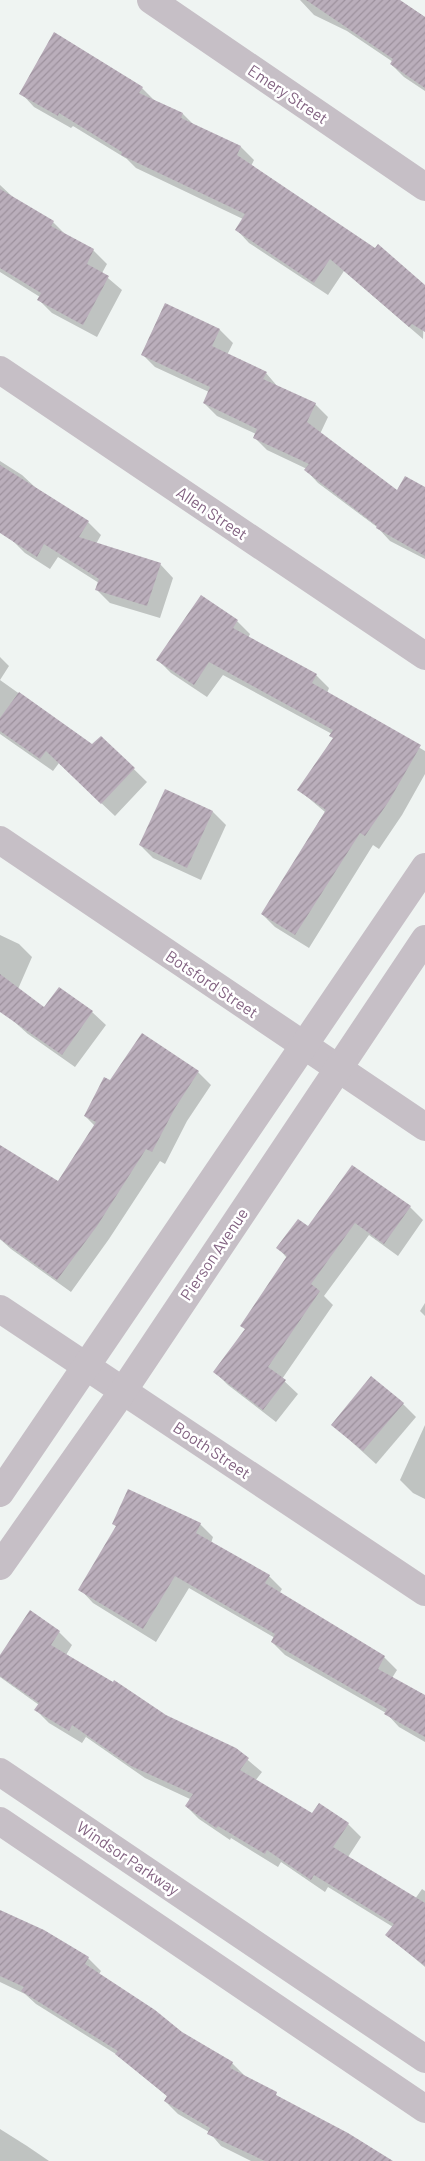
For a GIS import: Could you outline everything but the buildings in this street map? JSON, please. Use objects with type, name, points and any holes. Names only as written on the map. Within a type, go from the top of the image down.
[{"type":"street","name":"Emery Street","points":[[151,0],[425,187]]},
{"type":"street","name":"Allen Street","points":[[0,370],[425,656]]},
{"type":"street","name":"Botsford Street","points":[[0,840],[425,1127]]},
{"type":"street","points":[[0,1493],[425,867]]},
{"type":"street","name":"Pierson Avenue","points":[[0,1566],[123,1391],[337,1068],[425,939]]},
{"type":"street","name":"Booth Street","points":[[0,1308],[425,1592]]},
{"type":"street","name":"Windsor Parkway","points":[[0,1772],[425,2059]]},
{"type":"street","points":[[0,1821],[425,2109]]},
{"type":"street","points":[[234,1978],[256,1944]]}]
